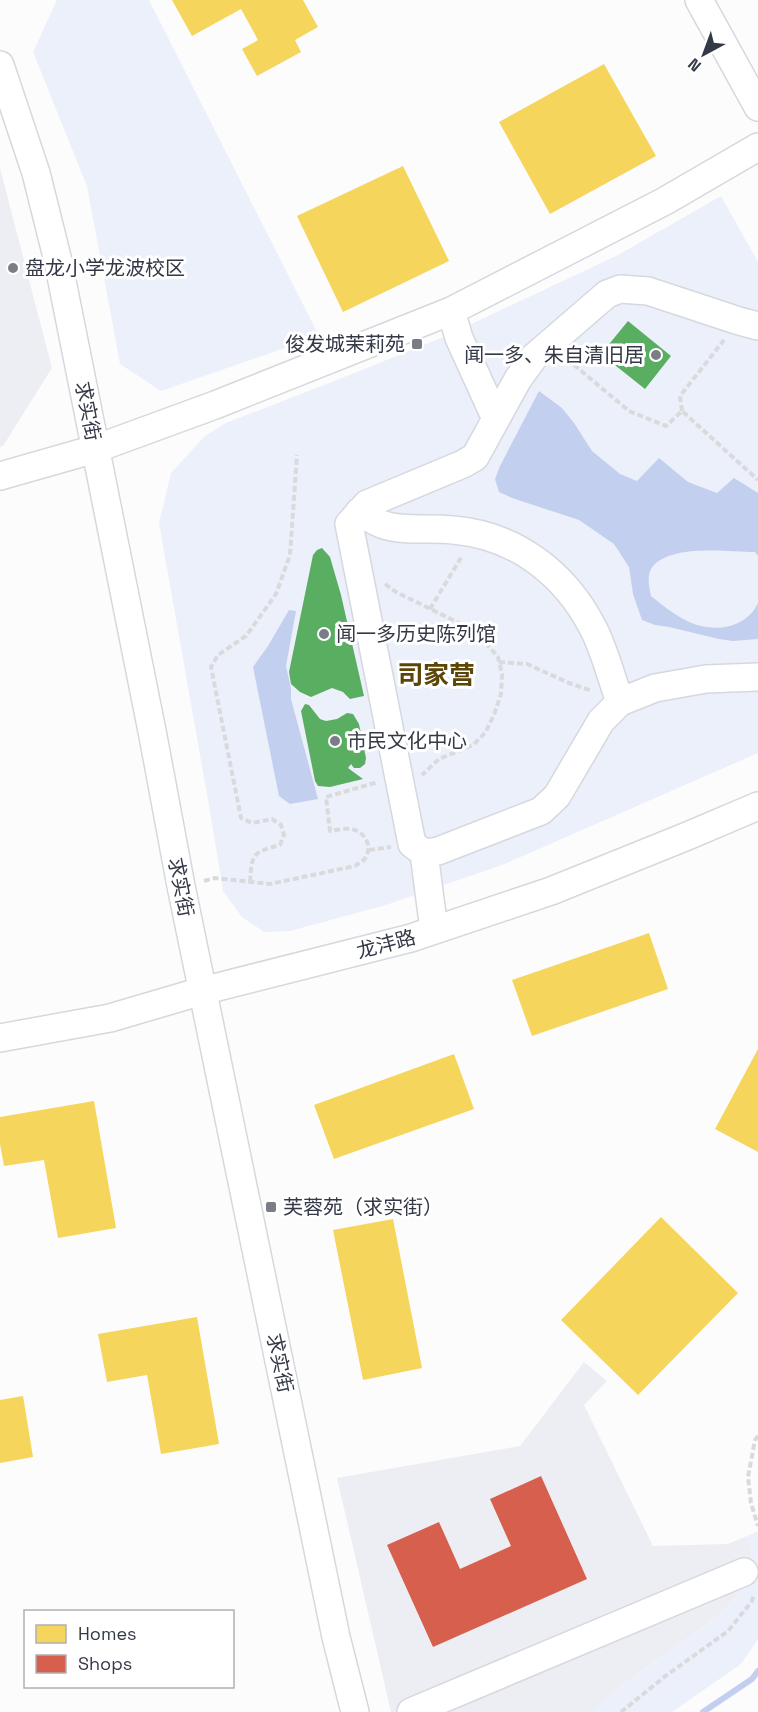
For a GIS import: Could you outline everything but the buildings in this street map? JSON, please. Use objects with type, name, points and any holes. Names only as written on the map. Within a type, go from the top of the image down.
[{"type":"street","points":[[699,0],[758,107]]},
{"type":"street","name":"求实街","points":[[0,65],[36,173],[58,261],[202,991],[336,1637],[355,1712]]},
{"type":"street","points":[[0,476],[95,448],[215,405],[451,310],[665,201],[758,147]]},
{"type":"street","points":[[748,324],[648,291],[620,289],[607,294],[534,357],[518,379],[475,457],[367,504],[349,525],[412,844],[424,853],[438,851],[541,811],[557,796],[601,721],[620,702],[655,687],[706,679],[758,677]]},
{"type":"street","points":[[451,310],[459,338],[496,418]]},
{"type":"street","points":[[359,512],[383,525],[406,529],[452,529],[475,533],[508,543],[538,561],[561,581],[580,605],[594,630],[620,702]]},
{"type":"street","name":"龙沣路","points":[[0,1038],[110,1018],[202,991],[411,938],[551,891],[758,806]]},
{"type":"street","points":[[424,853],[434,930]]},
{"type":"street","points":[[411,1712],[750,1581]]},
{"type":"path","points":[[748,324],[680,396],[682,411],[758,480]]},
{"type":"path","points":[[548,344],[629,411],[666,426],[682,411]]},
{"type":"path","points":[[250,882],[252,859],[259,851],[280,845],[285,836],[281,825],[272,819],[252,823],[241,818],[211,667],[218,655],[246,636],[276,594],[290,555],[297,456]]},
{"type":"path","points":[[430,609],[475,533]]},
{"type":"path","points":[[181,886],[215,878],[270,884],[356,866],[365,859],[369,850],[368,841],[362,832],[349,828],[330,831],[326,797],[401,786],[439,759],[473,745],[485,733],[501,694],[502,674],[498,657],[465,626],[396,592],[356,562]]},
{"type":"path","points":[[499,662],[527,664],[561,680],[620,702]]},
{"type":"path","points":[[758,1436],[755,1440],[748,1477],[751,1503],[758,1526]]},
{"type":"path","points":[[621,1712],[728,1630],[752,1601],[750,1581]]},
{"type":"shaded area","points":[[57,0],[149,0],[319,336],[161,391],[120,364],[87,186],[33,52]]},
{"type":"shaded area","name":"盘龙小学龙波校区","points":[[0,168],[52,368],[3,446],[0,447]]},
{"type":"shaded area","points":[[721,196],[758,262],[758,753],[502,865],[386,905],[290,931],[264,932],[242,917],[223,891],[159,523],[171,473],[205,436],[226,423],[446,336],[618,255]]},
{"type":"shaded area","points":[[584,1362],[607,1381],[584,1405],[653,1546],[728,1544],[747,1536],[752,1555],[739,1594],[718,1616],[623,1684],[592,1712],[391,1712],[337,1478],[520,1446]]},
{"type":"shaded area","points":[[758,1531],[758,1639],[741,1664],[672,1712],[592,1712],[623,1684],[718,1616],[739,1594],[752,1555],[747,1536]]},
{"type":"water","points":[[539,391],[562,408],[592,451],[620,474],[637,481],[659,458],[688,482],[717,493],[734,478],[758,493],[758,556],[755,552],[716,551],[675,554],[663,558],[651,568],[649,580],[651,596],[679,616],[698,625],[718,628],[737,623],[753,612],[758,603],[758,639],[733,641],[719,639],[642,620],[633,594],[629,567],[614,544],[579,520],[499,492],[495,479],[500,466]]},
{"type":"water","points":[[289,610],[296,611],[286,666],[291,699],[318,799],[290,804],[279,796],[253,667]]},
{"type":"waterway","points":[[703,1712],[752,1679],[758,1671]]},
{"type":"place","name":"盘龙小学龙波校区","points":[[13,268]]},
{"type":"place","name":"俊发城茉莉苑","points":[[417,344]]},
{"type":"place","name":"闻一多、朱自清旧居","points":[[656,355]]},
{"type":"place","name":"闻一多历史陈列馆","points":[[324,634]]},
{"type":"place","name":"市民文化中心","points":[[335,741]]},
{"type":"place","name":"芙蓉苑（求实街）","points":[[271,1207]]},
{"type":"district","name":"司家营","points":[[436,675]]}]
